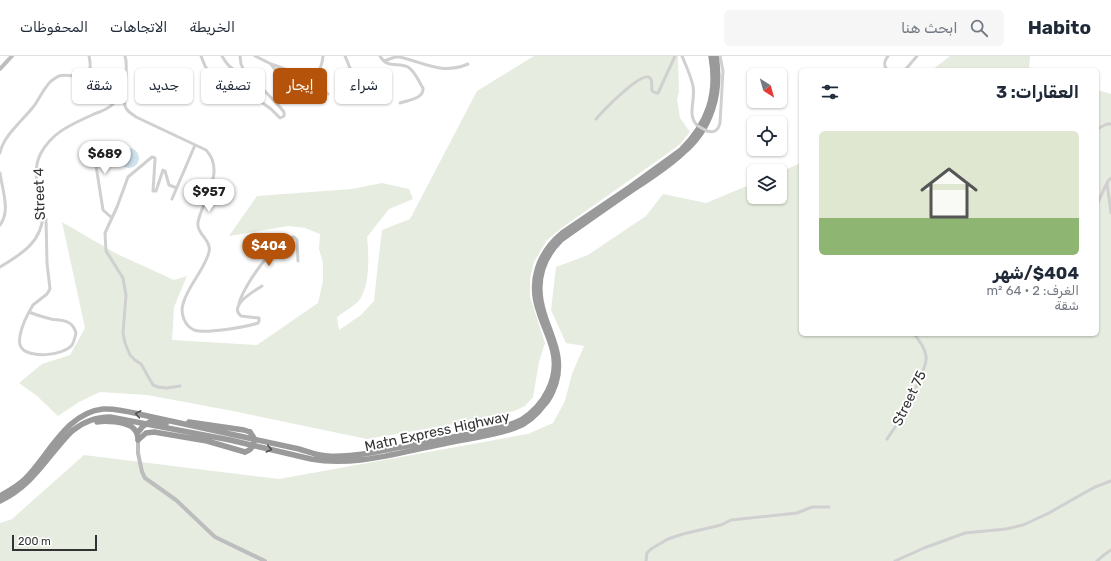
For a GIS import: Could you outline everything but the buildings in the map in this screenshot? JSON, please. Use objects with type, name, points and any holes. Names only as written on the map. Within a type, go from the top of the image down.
[{"type":"highway","name":"Matn Express Highway","points":[[0,496],[23,481],[70,425],[83,415],[102,409],[117,410],[176,422],[299,449],[317,455],[328,456],[370,453],[484,431],[512,424],[527,416],[546,395],[554,373],[554,357],[552,348],[548,334],[538,312],[534,290],[534,281],[540,260],[555,239],[562,233],[630,187],[681,150],[688,143],[703,121],[707,112],[714,80],[711,56]]},
{"type":"highway","name":"Matn Express Highway","points":[[0,501],[15,493],[27,483],[62,441],[78,426],[95,418],[110,417],[230,440],[324,461],[350,461],[380,456],[502,432],[520,426],[542,409],[551,396],[557,380],[559,366],[556,345],[544,314],[539,287],[540,276],[546,259],[553,248],[561,240],[666,167],[691,146],[707,123],[715,102],[718,89],[716,56]]},
{"type":"highway","points":[[78,426],[100,421],[117,422],[131,426],[138,436]]},
{"type":"highway","points":[[138,436],[143,426],[154,421],[206,432],[217,432]]},
{"type":"highway","points":[[138,436],[150,432],[207,441],[245,452],[250,450],[254,445],[254,438],[250,432],[244,430],[191,422],[176,422]]},
{"type":"highway","points":[[207,441],[212,439],[230,440]]},
{"type":"main road","points":[[0,69],[12,56]]},
{"type":"main road","points":[[138,436],[138,453],[142,472],[145,478],[176,500],[215,537],[265,561]]},
{"type":"street","points":[[0,153],[8,137],[51,82],[59,76],[85,76],[88,73],[91,62],[89,56]]},
{"type":"street","points":[[125,56],[127,68]]},
{"type":"street","points":[[201,56],[206,68]]},
{"type":"street","points":[[222,56],[231,68]]},
{"type":"street","points":[[240,56],[243,68]]},
{"type":"street","points":[[255,56],[271,64],[285,68]]},
{"type":"street","points":[[320,68],[323,56]]},
{"type":"street","points":[[345,56],[350,68]]},
{"type":"street","points":[[380,56],[384,61],[392,65],[409,68],[423,88],[424,91],[419,97],[400,103]]},
{"type":"street","points":[[596,119],[642,77],[650,78],[652,90],[656,93],[658,92],[675,56]]},
{"type":"street","points":[[682,56],[692,80],[694,99],[691,115],[693,121],[707,131],[715,132],[720,124],[723,71],[720,56]]},
{"type":"street","points":[[885,68],[884,61],[888,56]]},
{"type":"street","points":[[908,68],[917,56]]},
{"type":"street","points":[[384,61],[395,57],[400,57],[437,68],[452,69],[468,64]]},
{"type":"street","points":[[271,64],[274,68]]},
{"type":"street","points":[[264,104],[273,110],[280,118],[284,116],[284,112],[265,91]]},
{"type":"street","name":"Street 4","points":[[0,267],[22,254],[36,238],[40,229],[43,212],[36,176],[37,162],[41,153],[50,141],[63,129],[104,110],[113,104]]},
{"type":"street","points":[[124,104],[128,112],[136,117],[206,150],[211,156],[214,165],[215,172],[198,224],[200,231],[209,246],[209,253],[182,306],[184,318],[191,328],[202,331],[230,328],[260,322],[260,318],[245,317],[237,311],[242,294],[271,252],[289,238],[294,237],[297,240],[298,261]]},
{"type":"street","points":[[1099,128],[1107,124],[1111,124]]},
{"type":"street","points":[[172,199],[195,146]]},
{"type":"street","points":[[84,147],[94,153],[103,210],[112,218]]},
{"type":"street","points":[[177,188],[170,185],[165,171],[163,170],[156,191],[153,191],[155,160],[154,157],[152,157],[128,177],[105,233],[105,246],[106,251],[123,278],[126,295],[124,333],[125,343],[130,355],[141,364],[152,385],[167,388],[180,386]]},
{"type":"street","points":[[0,173],[5,205],[4,218],[0,226]]},
{"type":"street","points":[[1099,200],[1111,178]]},
{"type":"street","points":[[1107,183],[1111,213]]},
{"type":"street","points":[[29,312],[43,317],[68,322],[75,331],[75,336],[71,346],[62,351],[47,355],[32,353],[24,350],[20,346],[20,340],[26,317],[32,305],[47,294],[50,289],[46,263],[46,219],[43,212]]},
{"type":"street","points":[[239,304],[262,286]]},
{"type":"street","name":"Street 75","points":[[888,439],[912,398],[926,363],[926,355],[920,341],[916,336]]},
{"type":"street","points":[[895,561],[924,548],[965,533],[1006,529],[1023,525],[1049,513],[1095,487],[1111,481]]},
{"type":"street","points":[[646,561],[647,552],[651,549],[668,539],[683,534],[721,525],[731,520],[797,513],[812,507],[828,507]]},
{"type":"street","points":[[1097,561],[1111,550]]},
{"type":"shaded area","points":[[534,56],[678,56],[679,92],[677,99],[680,118],[690,132],[680,144],[671,151],[563,227],[547,240],[534,262],[530,278],[530,297],[545,343],[539,362],[533,397],[525,406],[490,418],[367,439],[147,395],[100,392],[79,402],[58,416],[37,396],[19,383],[42,364],[70,355],[85,328],[62,222],[117,254],[174,280],[187,276],[174,307],[172,340],[257,345],[318,303],[323,281],[323,263],[319,249],[320,234],[305,228],[289,226],[229,236],[257,196],[352,189],[382,183],[409,189],[413,199],[389,209],[367,237],[368,261],[366,286],[360,299],[337,317],[339,330],[361,315],[374,301],[382,230],[410,219],[477,91]]},
{"type":"shaded area","points":[[950,56],[1030,56],[1029,68],[935,68]]},
{"type":"shaded area","points":[[1099,91],[1111,94],[1111,561],[0,561],[0,523],[12,519],[84,455],[279,479],[528,434],[553,423],[565,401],[572,374],[584,346],[566,343],[551,310],[556,267],[588,255],[646,216],[663,194],[706,203],[747,186],[747,204],[787,204],[787,169],[799,164],[799,336],[1099,336]]},
{"type":"water","points":[[129,148],[136,151],[139,158],[136,165],[129,168],[122,165],[119,158],[122,151]]}]
